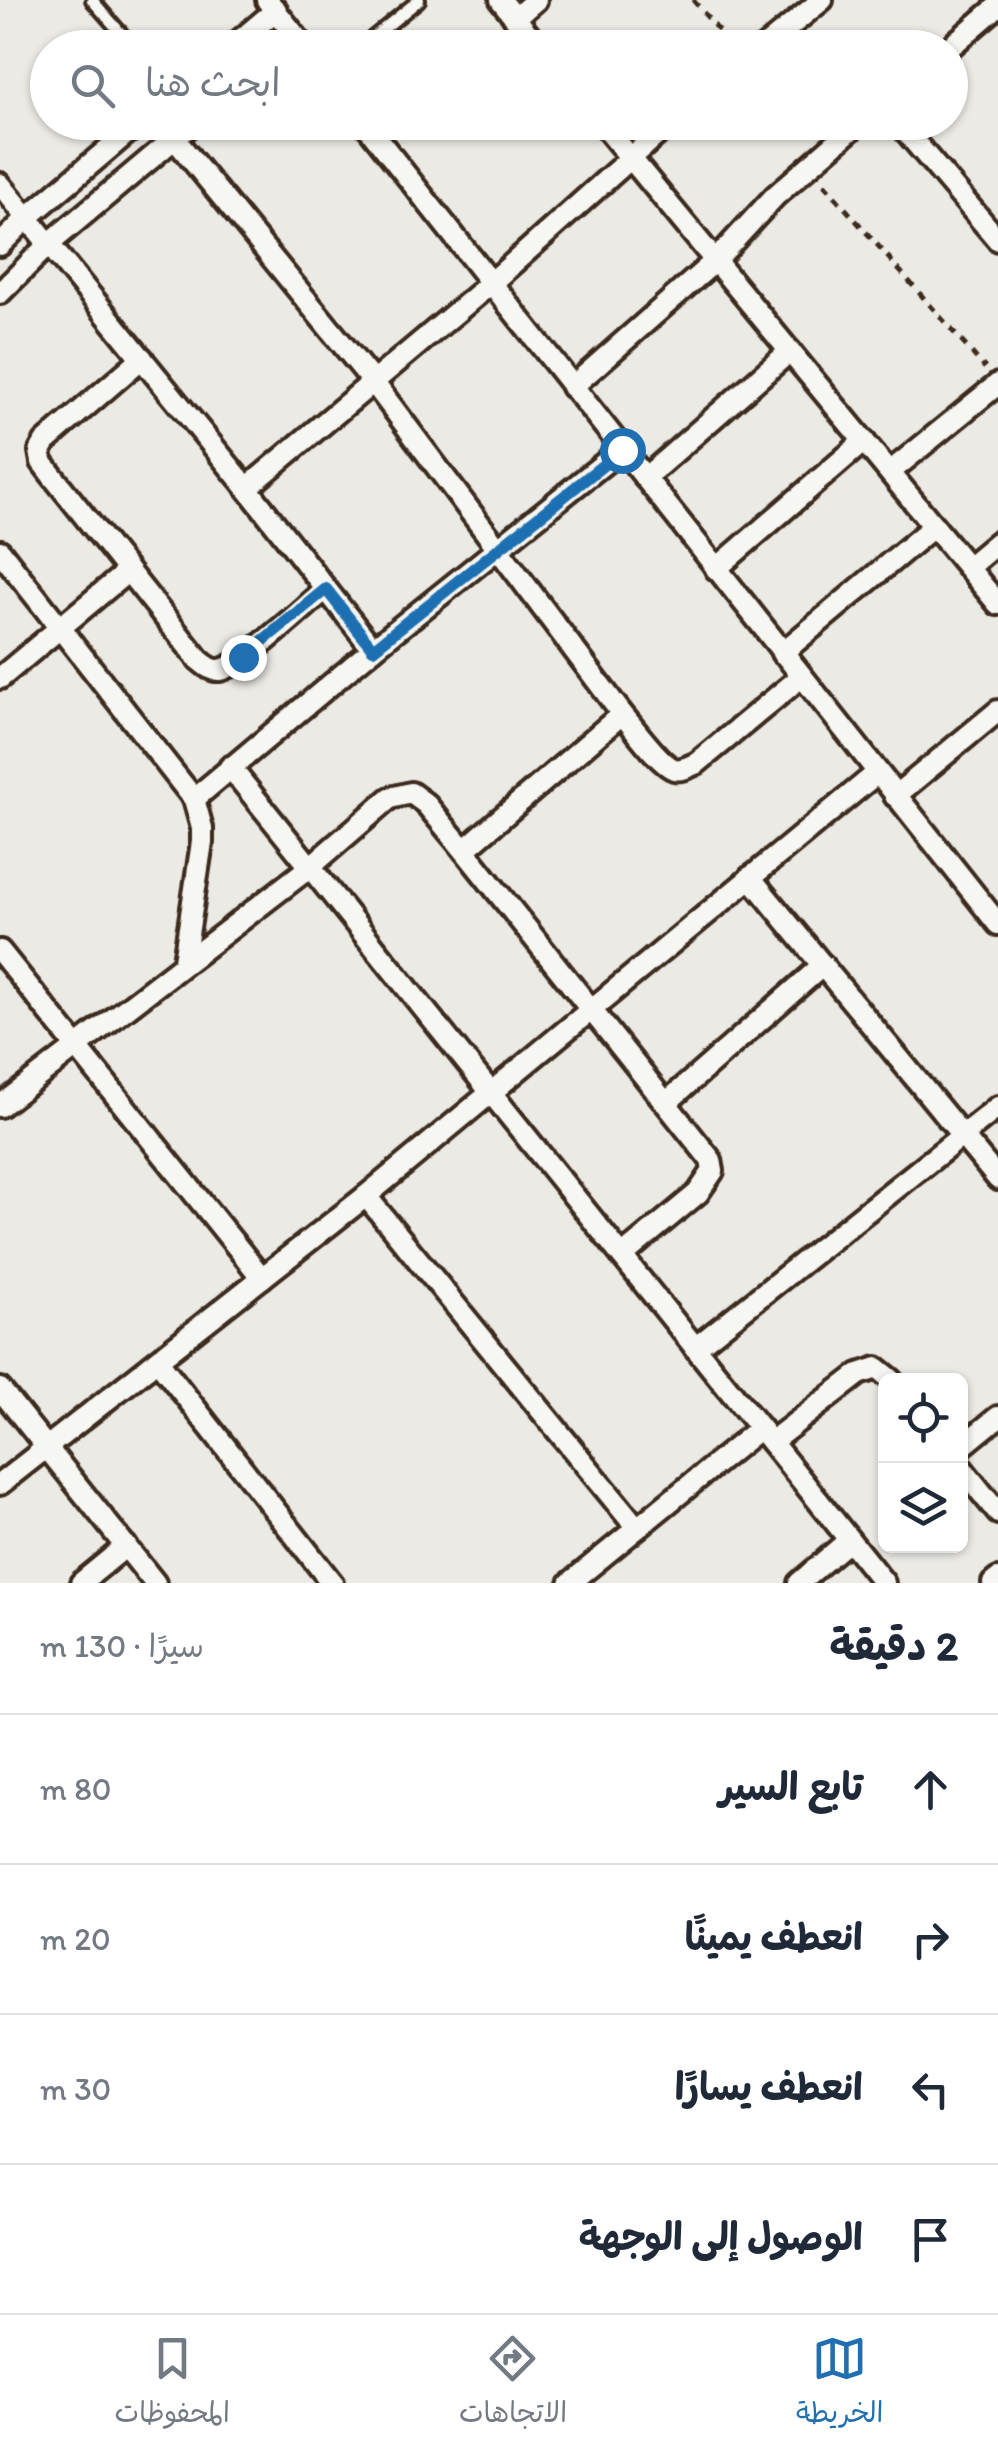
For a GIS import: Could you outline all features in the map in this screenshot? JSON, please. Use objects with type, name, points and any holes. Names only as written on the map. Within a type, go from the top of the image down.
[{"type":"street","points":[[500,0],[525,30]]},
{"type":"street","points":[[515,18],[536,0]]},
{"type":"street","points":[[786,30],[822,0]]},
{"type":"street","points":[[248,30],[272,5],[287,30]]},
{"type":"street","points":[[968,32],[998,6]]},
{"type":"street","points":[[0,245],[28,216],[119,140]]},
{"type":"street","points":[[0,293],[159,140]]},
{"type":"street","points":[[175,140],[374,383],[622,714],[663,762],[684,769],[697,762],[802,677]]},
{"type":"street","points":[[378,140],[998,924]]},
{"type":"street","points":[[615,140],[998,604]]},
{"type":"street","points":[[247,488],[491,283],[650,140]]},
{"type":"street","points":[[572,386],[715,261],[776,196],[839,140]]},
{"type":"street","points":[[913,140],[998,240]]},
{"type":"street","points":[[0,184],[373,649]]},
{"type":"street","points":[[645,478],[790,351]]},
{"type":"street","points":[[142,358],[53,434],[40,452],[42,462],[128,572],[199,660],[220,670],[243,657],[326,589]]},
{"type":"street","points":[[890,472],[992,376]]},
{"type":"street","points":[[716,568],[864,441]]},
{"type":"street","points":[[194,799],[373,649],[622,450]]},
{"type":"street","points":[[782,652],[934,526]]},
{"type":"street","points":[[968,566],[998,542]]},
{"type":"street","points":[[0,551],[194,799],[200,813],[202,842],[184,961]]},
{"type":"street","points":[[0,678],[128,572]]},
{"type":"street","points":[[895,796],[998,711]]},
{"type":"street","points":[[464,850],[622,714]]},
{"type":"street","points":[[230,767],[884,1583]]},
{"type":"street","points":[[0,1484],[366,1196],[876,773]]},
{"type":"street","points":[[0,1106],[401,793],[419,798],[464,850],[712,1160],[712,1171],[698,1193],[622,1256]]},
{"type":"street","points":[[750,877],[998,1179]]},
{"type":"street","points":[[0,951],[262,1278]]},
{"type":"street","points":[[667,1102],[823,965]]},
{"type":"street","points":[[695,1348],[998,1107]]},
{"type":"street","points":[[366,1196],[636,1528]]},
{"type":"street","points":[[158,1361],[332,1583]]},
{"type":"street","points":[[570,1583],[636,1528],[766,1435],[859,1374],[877,1368],[883,1373]]},
{"type":"street","points":[[0,1389],[156,1583]]},
{"type":"street","points":[[968,1441],[998,1417]]},
{"type":"street","points":[[968,1476],[998,1513]]},
{"type":"street","points":[[799,1583],[849,1540]]},
{"type":"street","points":[[80,1583],[126,1546]]},
{"type":"lane","points":[[92,0],[118,30]]},
{"type":"lane","points":[[382,30],[418,0]]},
{"type":"path","points":[[693,0],[719,30]]},
{"type":"path","points":[[808,167],[992,376]]},
{"type":"route","points":[[243,657],[326,589],[373,649],[622,450]]}]
